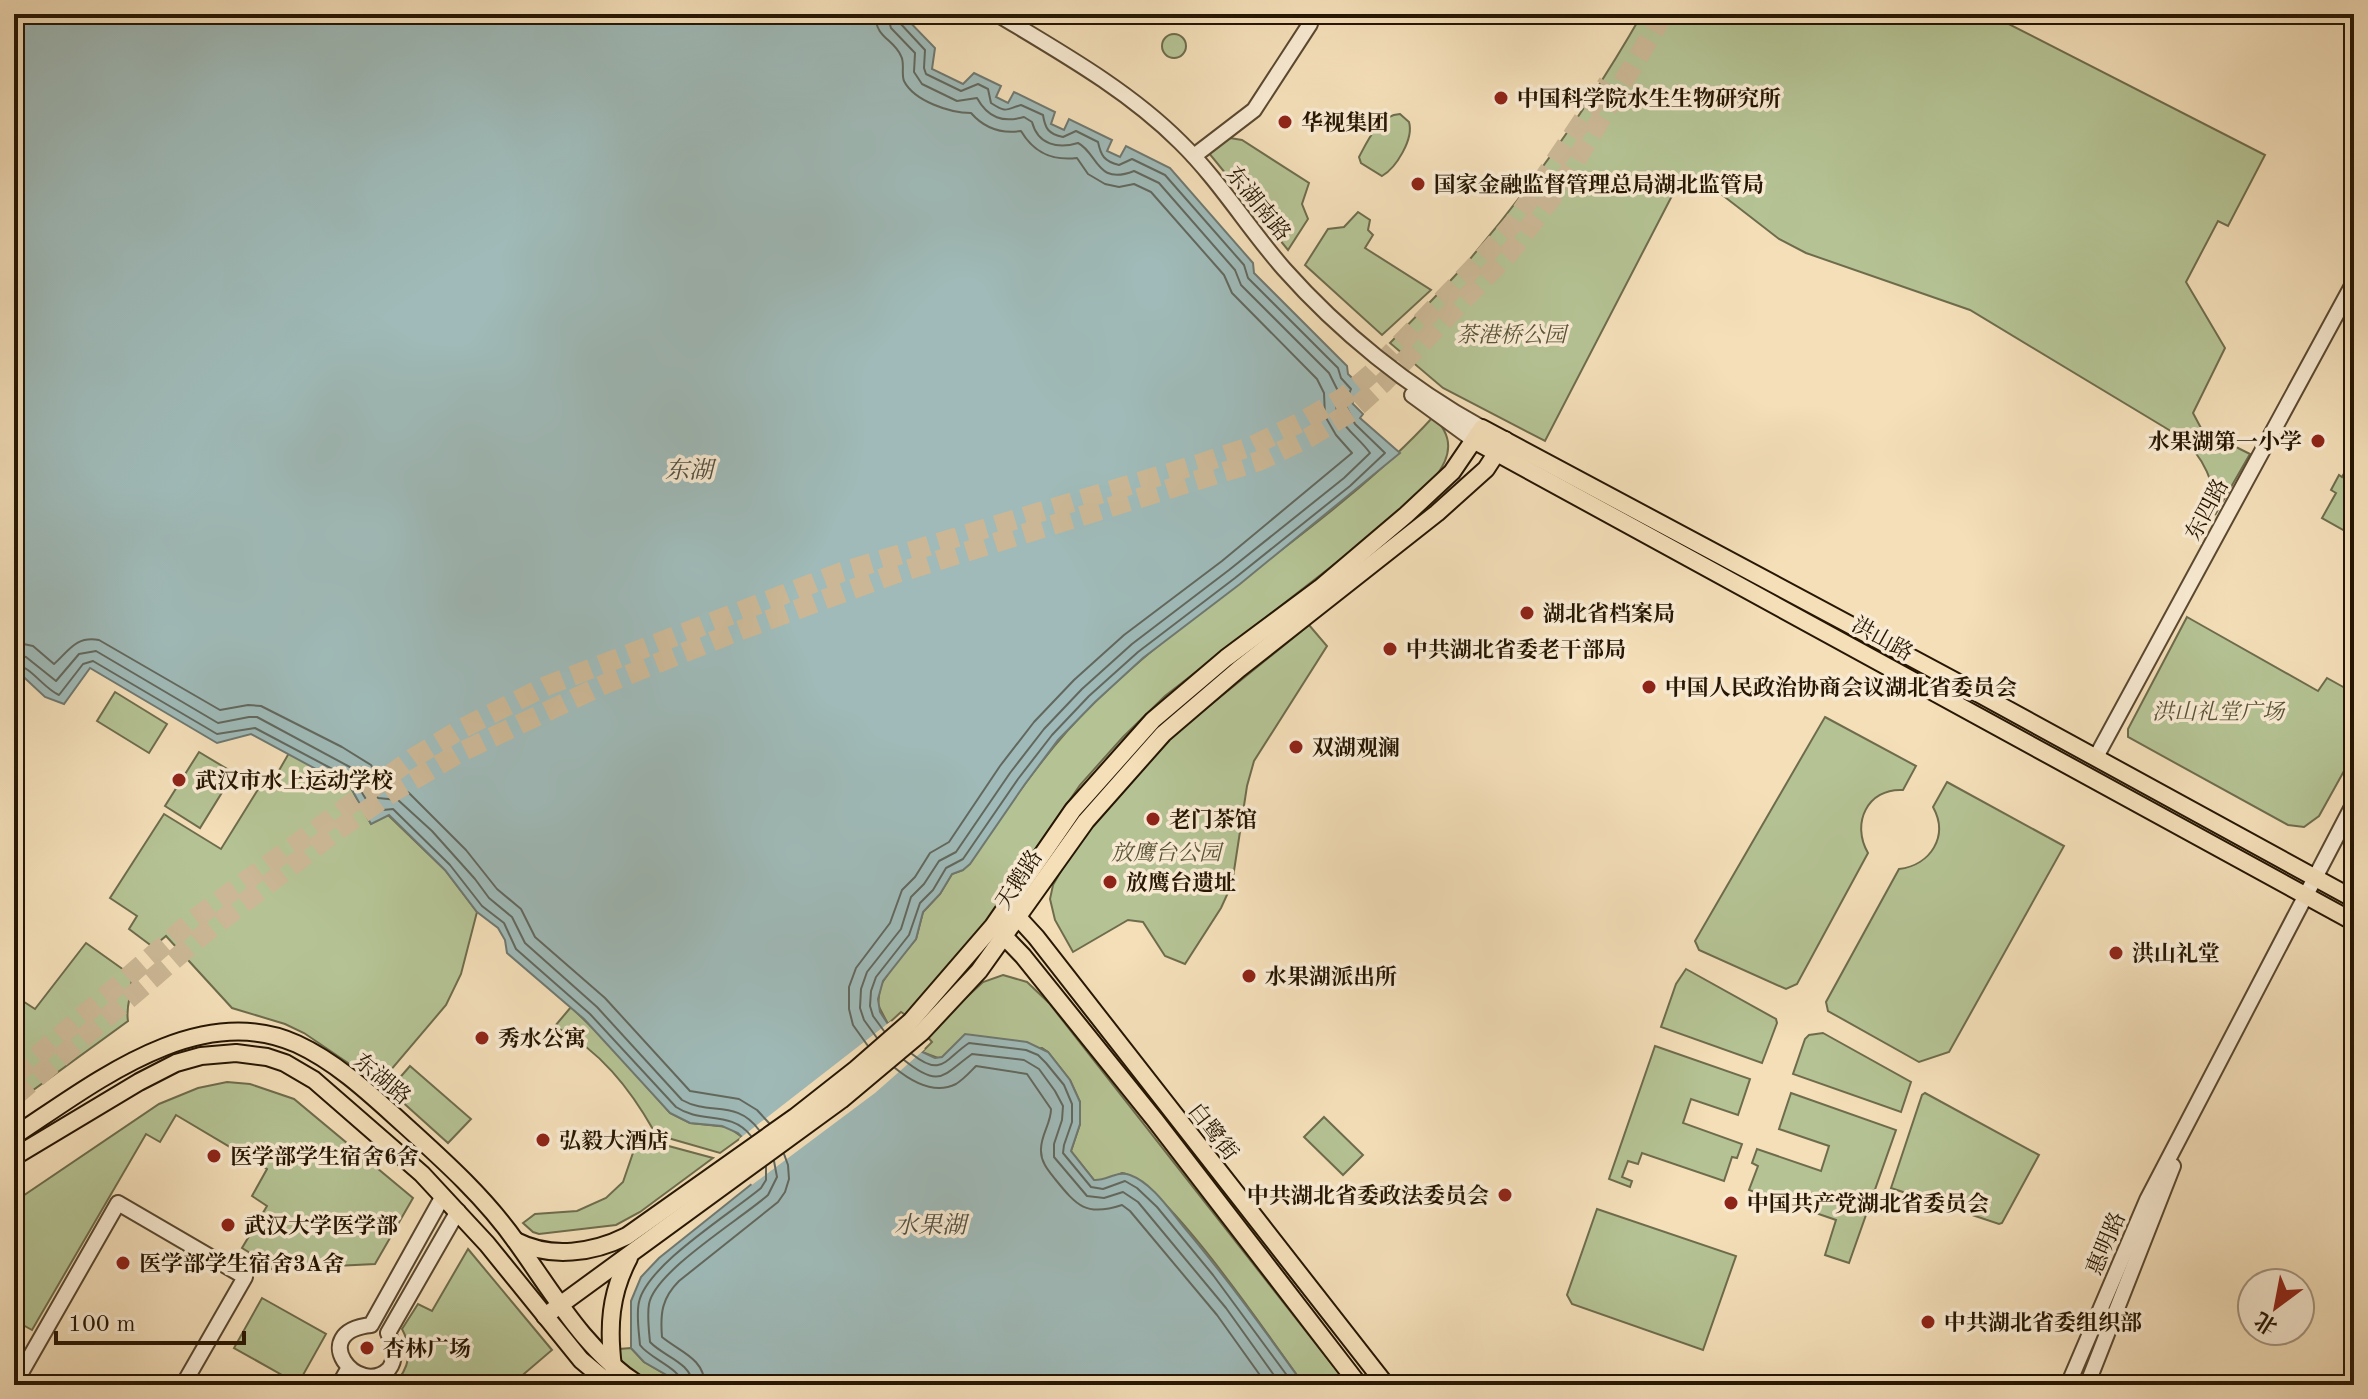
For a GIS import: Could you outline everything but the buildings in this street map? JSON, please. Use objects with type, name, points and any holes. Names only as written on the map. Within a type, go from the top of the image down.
[{"type":"main road","name":"洪山路","points":[[1478,435],[2354,922]]},
{"type":"main road","name":"天鹅路","points":[[516,1241],[529,1248],[562,1252],[613,1244],[739,1166],[866,1081],[917,1026],[963,990],[1073,810],[1153,720],[1226,658],[1320,588],[1406,515],[1452,472],[1478,435]]},
{"type":"main road","name":"洪山路","points":[[1501,448],[2096,757],[2354,899]]},
{"type":"main road","name":"天鹅路","points":[[1013,912],[1086,821],[1163,734],[1239,669],[1475,481],[1501,448]]},
{"type":"main road","name":"白鹭街","points":[[1013,912],[1386,1385]]},
{"type":"main road","name":"白鹭街","points":[[999,932],[1023,956],[1155,1120],[1359,1385]]},
{"type":"main road","name":"东湖路","points":[[14,1136],[121,1066],[156,1050],[198,1037],[221,1034],[274,1037],[316,1054],[375,1098],[448,1165],[516,1241],[613,1377]]},
{"type":"main road","name":"东湖路","points":[[14,1157],[176,1063],[219,1054],[252,1053],[285,1063],[314,1080],[395,1149],[458,1211],[581,1360],[613,1377],[639,1385]]},
{"type":"main road","name":"天鹅路","points":[[545,1316],[632,1253],[739,1166]]},
{"type":"main road","points":[[613,1377],[609,1326],[614,1293],[632,1253]]},
{"type":"street","name":"东湖南路","points":[[997,14],[1145,111],[1194,156],[1284,269],[1311,297],[1415,387],[1478,435]]},
{"type":"street","points":[[1194,156],[1254,110],[1310,24]]},
{"type":"street","name":"东四路","points":[[2096,757],[2354,282]]},
{"type":"street","name":"惠明路","points":[[2068,1385],[2147,1200],[2354,803]]},
{"type":"street","name":"惠明路","points":[[2087,1385],[2159,1206],[2189,1121]]},
{"type":"street","points":[[443,1196],[371,1325],[351,1330],[342,1341],[340,1355],[347,1371],[362,1383],[378,1378],[390,1367],[394,1351],[388,1333],[458,1211]]},
{"type":"street","points":[[14,1385],[118,1203],[245,1277],[183,1385]]},
{"type":"street","points":[[339,1385],[347,1371]]},
{"type":"green space","name":"茶港桥公园","points":[[1642,14],[1989,14],[2265,155],[2228,226],[2218,221],[2186,282],[2225,348],[2193,413],[2202,430],[2250,454],[2215,515],[2214,493],[2207,471],[2195,452],[2179,436],[1970,310],[1806,253],[1779,239],[1699,177],[1689,194],[1675,190],[1545,441],[1443,388],[1390,343],[1460,270],[1517,201],[1583,109]]},
{"type":"green space","points":[[1174,34],[1183,37],[1186,46],[1183,55],[1174,58],[1165,55],[1162,46],[1165,37]]},
{"type":"green space","points":[[1400,114],[1409,122],[1409,136],[1398,160],[1382,176],[1361,163],[1359,157],[1380,124]]},
{"type":"green space","points":[[1230,138],[1242,140],[1309,183],[1302,204],[1308,219],[1288,250],[1208,152]]},
{"type":"green space","points":[[1358,212],[1370,220],[1368,230],[1373,235],[1365,248],[1431,290],[1382,335],[1305,265],[1328,229],[1344,227]]},
{"type":"green space","points":[[1433,417],[1444,430],[1448,442],[1447,455],[1434,478],[1404,510],[1165,696],[1123,737],[1080,785],[967,949],[907,1016],[901,1012],[888,1024],[878,1005],[880,986],[916,939],[923,912],[940,894],[952,874],[963,870],[1025,784],[1075,722],[1135,665],[1353,493]]},
{"type":"green space","points":[[2354,456],[2354,536],[2322,518],[2336,493],[2331,490]]},
{"type":"green space","name":"洪山礼堂广场","points":[[2187,617],[2318,691],[2327,678],[2354,693],[2354,753],[2319,816],[2304,827],[2288,825],[2128,737],[2128,729]]},
{"type":"green space","name":"放鹰台公园","points":[[1309,625],[1327,646],[1254,761],[1247,786],[1232,884],[1221,908],[1185,964],[1165,956],[1143,922],[1128,920],[1073,952],[1055,920],[1050,899],[1053,885],[1070,855],[1100,816],[1172,736]]},
{"type":"green space","points":[[115,692],[167,724],[149,753],[97,721]]},
{"type":"green space","points":[[1825,717],[1916,766],[1903,790],[1880,795],[1866,810],[1861,831],[1868,853],[1797,984],[1786,989],[1699,950],[1695,941]]},
{"type":"green space","points":[[199,752],[234,773],[200,828],[165,806]]},
{"type":"green space","points":[[289,753],[351,788],[371,824],[388,815],[445,870],[477,912],[461,974],[446,1005],[379,1084],[304,1033],[232,1008],[166,936],[153,947],[129,929],[137,916],[110,898],[164,814],[221,849],[270,770],[277,774]]},
{"type":"green space","points":[[1947,782],[2064,846],[1949,1052],[1919,1062],[1828,1011],[1826,1002],[1899,869],[1920,862],[1934,847],[1939,828],[1933,807]]},
{"type":"green space","points":[[86,943],[131,975],[128,1021],[14,1104],[15,996],[35,1009]]},
{"type":"green space","points":[[1686,969],[1776,1019],[1762,1063],[1661,1027],[1676,984]]},
{"type":"green space","points":[[1003,975],[1027,982],[1049,1003],[1348,1385],[1304,1385],[1218,1266],[1163,1202],[1140,1182],[1122,1173],[1102,1181],[1094,1180],[1071,1151],[1080,1124],[1080,1102],[1070,1080],[1048,1052],[1042,1048],[938,1058],[922,1052],[932,1042],[926,1035],[983,982]]},
{"type":"green space","points":[[571,1007],[670,1113],[690,1123],[728,1127],[742,1137],[720,1153],[661,1136],[654,1131],[612,1071],[586,1047],[555,1026]]},
{"type":"green space","points":[[1823,1033],[1911,1082],[1901,1112],[1793,1074],[1805,1039],[1809,1035]]},
{"type":"green space","points":[[1655,1046],[1750,1079],[1738,1115],[1691,1099],[1683,1123],[1742,1144],[1737,1158],[1732,1157],[1724,1181],[1642,1153],[1638,1164],[1628,1161],[1622,1177],[1632,1181],[1630,1187],[1609,1179]]},
{"type":"green space","points":[[410,1066],[471,1119],[448,1143],[389,1090]]},
{"type":"green space","points":[[227,1082],[250,1084],[294,1099],[413,1198],[375,1264],[254,1270],[260,1259],[242,1248],[267,1206],[252,1196],[267,1169],[176,1115],[160,1142],[146,1134],[32,1330],[14,1320],[14,1202],[159,1104],[198,1088]]},
{"type":"green space","points":[[1791,1093],[1896,1130],[1849,1263],[1825,1255],[1836,1220],[1749,1190],[1758,1166],[1752,1163],[1757,1149],[1821,1171],[1829,1146],[1779,1129]]},
{"type":"green space","points":[[1925,1093],[2039,1155],[2002,1223],[1891,1188]]},
{"type":"green space","points":[[1324,1117],[1363,1155],[1343,1175],[1304,1137]]},
{"type":"green space","points":[[650,1141],[713,1158],[640,1212],[616,1225],[539,1234],[523,1223],[535,1214],[577,1211],[606,1198],[623,1182],[634,1150]]},
{"type":"green space","points":[[1597,1209],[1736,1256],[1703,1350],[1572,1304],[1567,1295]]},
{"type":"green space","points":[[468,1249],[552,1350],[511,1385],[393,1385],[403,1372],[408,1358],[408,1344],[402,1329],[418,1304],[432,1311]]},
{"type":"green space","points":[[262,1298],[326,1334],[298,1384],[234,1348]]},
{"type":"green space","points":[[631,1348],[644,1362],[684,1385],[650,1385],[619,1365],[619,1349]]},
{"type":"water","name":"东湖","points":[[14,14],[888,14],[892,17],[902,14],[935,48],[932,69],[963,84],[974,73],[1001,86],[996,97],[1008,103],[1014,92],[1055,112],[1051,124],[1064,130],[1069,119],[1112,140],[1107,151],[1120,157],[1126,146],[1170,168],[1253,263],[1254,273],[1347,366],[1348,374],[1364,389],[1352,403],[1363,414],[1360,418],[1400,453],[1240,584],[1143,658],[1058,740],[970,864],[952,874],[940,894],[923,912],[916,939],[883,981],[878,999],[880,1012],[888,1024],[922,1052],[935,1058],[942,1057],[965,1034],[1027,1042],[1048,1052],[1070,1080],[1080,1102],[1080,1124],[1071,1151],[1094,1180],[1125,1174],[1153,1190],[1230,1284],[1304,1385],[684,1385],[644,1362],[631,1348],[631,1301],[641,1277],[659,1258],[758,1179],[742,1137],[722,1126],[690,1123],[670,1113],[584,1019],[507,953],[505,940],[498,928],[477,912],[445,870],[389,815],[371,824],[351,788],[251,734],[217,743],[90,668],[64,704],[45,697],[14,668]]},
{"type":"pier","points":[[891,1021],[925,1049],[875,1093],[752,1185],[750,1182],[755,1173],[739,1139]]},
{"type":"tunnel","points":[[14,1097],[204,934],[335,832],[393,792],[459,753],[605,684],[738,631],[894,574],[1259,461],[1308,438],[1351,412],[1510,252],[1560,187],[1664,14]]},
{"type":"tunnel","points":[[14,1076],[193,920],[413,758],[461,729],[546,686],[842,572],[1252,446],[1344,397],[1372,373],[1513,224],[1608,83]]},
{"type":"place","name":"中国科学院水生生物研究所","points":[[1501,98]]},
{"type":"place","name":"华视集团","points":[[1285,122]]},
{"type":"place","name":"国家金融监督管理总局湖北监管局","points":[[1418,184]]},
{"type":"place","name":"水果湖第一小学","points":[[2318,441]]},
{"type":"place","name":"湖北省档案局","points":[[1527,613]]},
{"type":"place","name":"中共湖北省委老干部局","points":[[1390,649]]},
{"type":"place","name":"中国人民政治协商会议湖北省委员会","points":[[1649,687]]},
{"type":"place","name":"双湖观澜","points":[[1296,747]]},
{"type":"place","name":"武汉市水上运动学校","points":[[179,780]]},
{"type":"place","name":"老门茶馆","points":[[1153,819]]},
{"type":"place","name":"放鹰台遗址","points":[[1110,882]]},
{"type":"place","name":"洪山礼堂","points":[[2116,953]]},
{"type":"place","name":"水果湖派出所","points":[[1249,976]]},
{"type":"place","name":"秀水公寓","points":[[482,1038]]},
{"type":"place","name":"弘毅大酒店","points":[[543,1140]]},
{"type":"place","name":"医学部学生宿舍6舍","points":[[214,1156]]},
{"type":"place","name":"中共湖北省委政法委员会","points":[[1505,1195]]},
{"type":"place","name":"中国共产党湖北省委员会","points":[[1731,1203]]},
{"type":"place","name":"武汉大学医学部","points":[[228,1225]]},
{"type":"place","name":"医学部学生宿舍3A舍","points":[[123,1263]]},
{"type":"place","name":"中共湖北省委组织部","points":[[1928,1322]]},
{"type":"place","name":"杏林广场","points":[[367,1348]]},
{"type":"water label","name":"水果湖","points":[[930,1225]]}]
